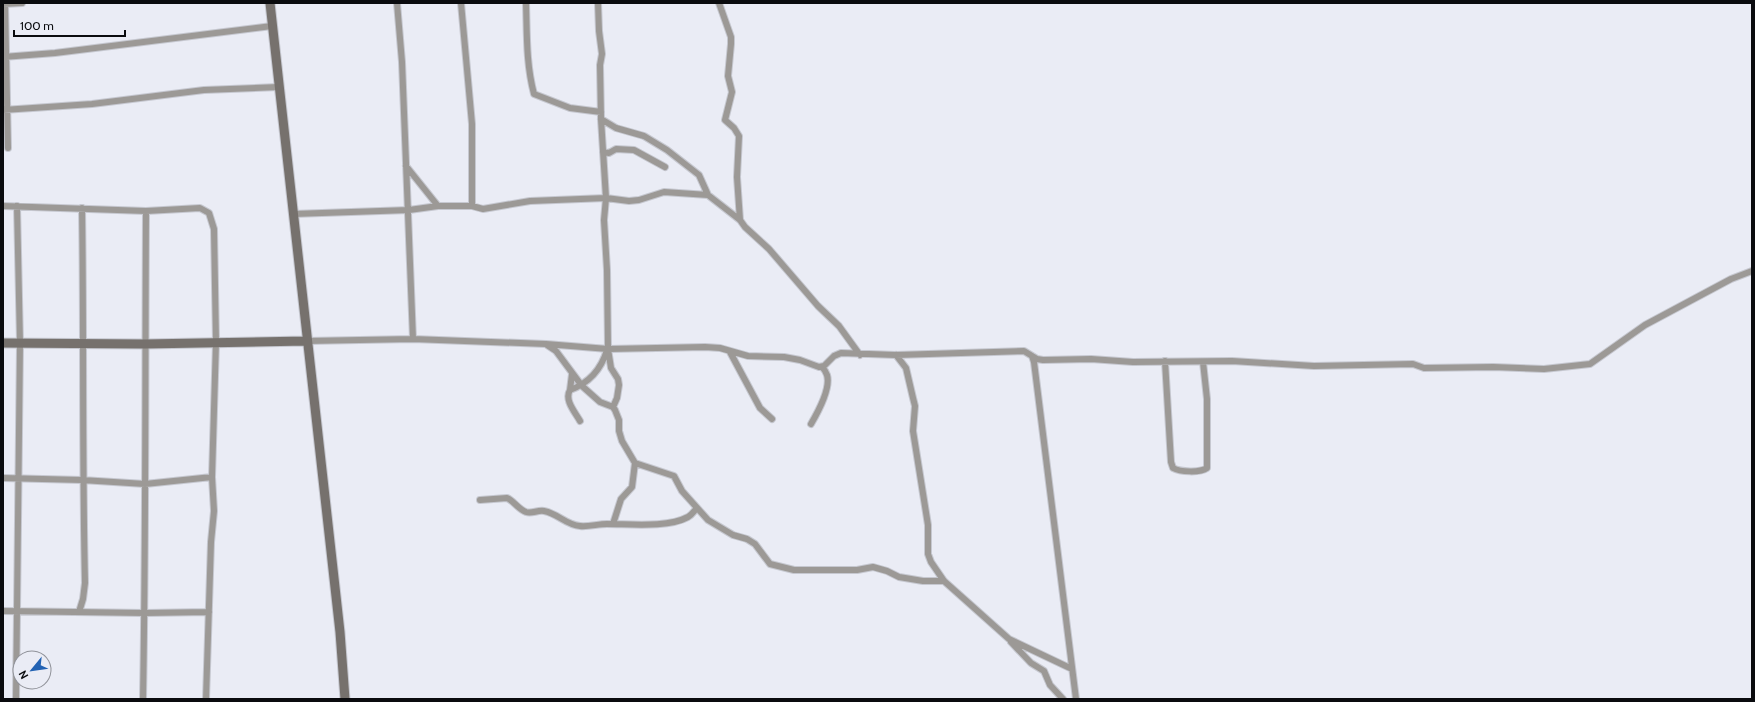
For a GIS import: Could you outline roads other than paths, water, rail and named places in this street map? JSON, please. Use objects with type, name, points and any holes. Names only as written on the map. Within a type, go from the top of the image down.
[{"type":"main road","points":[[270,3],[292,214],[339,624],[345,699]]},
{"type":"main road","points":[[3,343],[145,344],[306,340]]},
{"type":"street","points":[[8,148],[5,110],[4,4],[22,3]]},
{"type":"street","points":[[397,3],[402,62],[413,339]]},
{"type":"street","points":[[461,3],[472,124],[472,206]]},
{"type":"street","points":[[526,3],[530,83],[534,94],[570,108],[601,112]]},
{"type":"street","points":[[598,3],[598,25],[602,54],[600,65],[601,119],[606,198],[604,220],[608,270],[608,349],[611,368],[618,379],[619,385],[617,398],[613,407]]},
{"type":"street","points":[[719,3],[731,37],[731,62],[728,76],[732,92],[724,120],[737,132],[738,136],[737,177],[740,220]]},
{"type":"street","points":[[5,57],[55,53],[272,26]]},
{"type":"street","points":[[5,110],[92,104],[204,90],[279,87]]},
{"type":"street","points":[[601,119],[616,128],[644,136],[667,150],[699,175],[708,195],[740,220],[769,249],[818,306],[839,326],[860,354]]},
{"type":"street","points":[[603,152],[608,153],[616,149],[634,150],[665,167]]},
{"type":"street","points":[[406,166],[438,206]]},
{"type":"street","points":[[292,214],[409,210],[438,206],[472,206],[483,209],[530,201],[606,198],[630,201],[664,192],[708,195]]},
{"type":"street","points":[[3,206],[146,211],[200,208],[209,213],[214,229],[216,342],[212,477],[214,511],[211,542],[210,612],[206,699]]},
{"type":"street","points":[[16,206],[20,343],[16,699]]},
{"type":"street","points":[[79,612],[83,599],[85,583],[82,480],[84,344],[82,208]]},
{"type":"street","points":[[143,699],[145,613],[146,211]]},
{"type":"street","points":[[822,367],[838,353],[896,355],[1024,350],[1032,356],[1043,360],[1091,359],[1133,362],[1232,361],[1314,366],[1414,364],[1424,368],[1493,367],[1544,369],[1590,364],[1645,325],[1731,280],[1752,271]]},
{"type":"street","points":[[306,340],[413,339],[546,344],[608,349],[704,347],[720,348],[730,352],[760,357],[784,357],[822,367],[827,374],[826,387],[820,409],[811,424]]},
{"type":"street","points":[[546,344],[556,351],[582,386],[600,402],[613,407],[619,420],[622,441],[635,463],[632,487],[621,499],[613,524]]},
{"type":"street","points":[[570,390],[582,386],[595,374],[608,349]]},
{"type":"street","points":[[730,352],[760,408],[772,419]]},
{"type":"street","points":[[896,355],[906,368],[914,402],[913,431],[928,525],[928,554],[935,570],[944,581],[1009,639],[1031,663],[1044,671],[1050,685],[1063,699]]},
{"type":"street","points":[[1032,356],[1034,362],[1076,699]]},
{"type":"street","points":[[1165,361],[1170,462],[1172,468],[1178,470],[1201,470],[1207,468],[1207,399],[1204,362]]},
{"type":"street","points":[[572,374],[568,399],[580,421]]},
{"type":"street","points":[[635,463],[674,476],[682,491],[713,523],[755,544],[762,551],[767,562],[794,570],[857,570],[873,567],[900,577],[923,581],[944,581]]},
{"type":"street","points":[[3,478],[82,480],[145,484],[212,477]]},
{"type":"street","points":[[480,500],[509,498],[518,508],[525,512],[531,513],[540,510],[550,512],[567,523],[580,526],[613,524],[647,525],[668,522],[689,517],[697,508]]},
{"type":"street","points":[[83,599],[89,608],[97,612]]},
{"type":"street","points":[[3,611],[145,613],[210,612]]},
{"type":"street","points":[[1009,639],[1072,669]]}]
